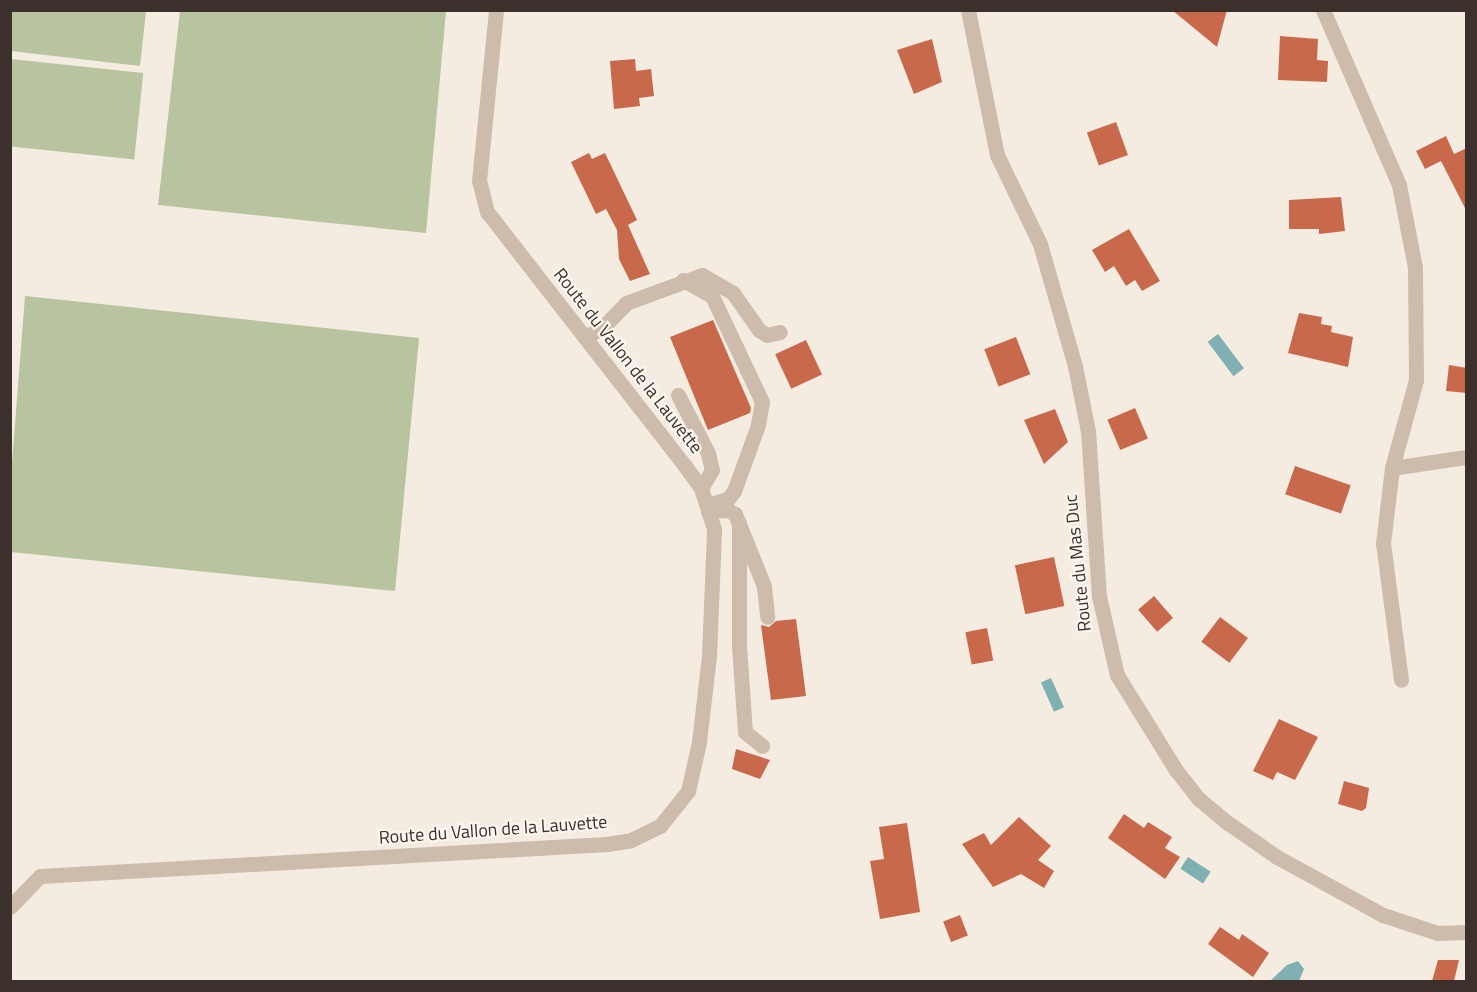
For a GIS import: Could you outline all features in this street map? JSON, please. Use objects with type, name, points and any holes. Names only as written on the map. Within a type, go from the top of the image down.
[{"type":"street","name":"Route du Vallon de la Lauvette","points":[[10,907],[40,876],[607,844],[631,840],[660,826],[688,791],[699,742],[715,561],[714,529],[701,488],[487,212],[479,181],[496,10]]},
{"type":"street","points":[[1323,10],[1399,185],[1415,267],[1416,380],[1392,468],[1383,543],[1401,680]]},
{"type":"street","name":"Route du Mas Duc","points":[[968,17],[997,155],[1040,244],[1075,366],[1088,431],[1099,597],[1118,675],[1176,771],[1199,799],[1228,823],[1277,857],[1383,915],[1438,933],[1467,932]]},
{"type":"street","points":[[585,338],[605,326],[626,303],[683,280],[702,275],[715,279],[733,293],[759,330],[767,335],[780,332]]},
{"type":"street","points":[[683,280],[712,296],[762,402],[758,425],[734,491],[728,499],[708,508]]},
{"type":"street","points":[[678,394],[704,438],[708,453],[712,470],[701,488]]},
{"type":"street","points":[[1392,468],[1467,457]]},
{"type":"street","points":[[708,508],[728,510],[738,523],[764,586],[767,617]]},
{"type":"street","points":[[738,523],[738,646],[746,732],[762,746]]},
{"type":"green space","points":[[11,10],[146,11],[140,66],[11,51]]},
{"type":"green space","points":[[180,11],[446,11],[426,233],[158,205]]},
{"type":"green space","points":[[11,59],[143,73],[134,159],[10,146]]},
{"type":"green space","points":[[25,296],[419,338],[395,591],[11,552],[11,476]]},
{"type":"water","points":[[1218,334],[1244,368],[1233,376],[1208,342]]},
{"type":"water","points":[[1051,678],[1064,707],[1054,712],[1041,682]]},
{"type":"water","points":[[1188,857],[1211,872],[1203,883],[1180,869]]},
{"type":"water","points":[[1298,961],[1304,969],[1299,981],[1270,981],[1287,965]]},
{"type":"building","points":[[1172,10],[1227,10],[1217,47]]},
{"type":"building","points":[[1280,36],[1318,39],[1317,60],[1328,61],[1327,82],[1278,80]]},
{"type":"building","points":[[932,39],[942,82],[914,94],[897,50]]},
{"type":"building","points":[[635,59],[636,71],[651,69],[654,96],[639,98],[640,106],[614,109],[610,61]]},
{"type":"building","points":[[1116,122],[1128,155],[1099,165],[1087,133]]},
{"type":"building","points":[[1446,136],[1454,154],[1467,148],[1467,212],[1441,161],[1425,169],[1416,151]]},
{"type":"building","points":[[589,153],[592,159],[605,153],[637,220],[628,225],[650,274],[630,281],[619,259],[617,230],[606,209],[596,214],[571,162]]},
{"type":"building","points":[[1341,197],[1345,231],[1319,234],[1319,229],[1289,229],[1289,200]]},
{"type":"building","points":[[1129,229],[1160,281],[1142,291],[1135,280],[1126,286],[1114,266],[1105,272],[1092,250]]},
{"type":"building","points":[[1299,313],[1322,317],[1321,324],[1332,326],[1331,332],[1353,337],[1348,367],[1288,353]]},
{"type":"building","points":[[713,320],[751,408],[750,413],[708,430],[670,337]]},
{"type":"building","points":[[1016,337],[1030,374],[999,387],[984,349]]},
{"type":"building","points":[[806,340],[822,374],[791,389],[775,354]]},
{"type":"building","points":[[1449,365],[1467,368],[1467,393],[1446,391]]},
{"type":"building","points":[[1135,408],[1148,438],[1120,450],[1107,420]]},
{"type":"building","points":[[1055,409],[1068,442],[1044,464],[1024,420]]},
{"type":"building","points":[[1295,466],[1351,485],[1341,514],[1285,494]]},
{"type":"building","points":[[1054,557],[1064,606],[1025,614],[1015,565]]},
{"type":"building","points":[[1154,596],[1173,618],[1157,632],[1138,610]]},
{"type":"building","points":[[1220,617],[1248,638],[1229,663],[1201,642]]},
{"type":"building","points":[[796,619],[806,696],[771,700],[761,625],[769,627],[776,621]]},
{"type":"building","points":[[987,628],[993,660],[972,665],[965,632]]},
{"type":"building","points":[[1279,719],[1318,737],[1295,780],[1277,772],[1273,780],[1253,771]]},
{"type":"building","points":[[736,749],[770,760],[760,779],[732,769]]},
{"type":"building","points":[[1344,781],[1369,788],[1366,808],[1362,811],[1338,804]]},
{"type":"building","points":[[1124,814],[1144,828],[1148,822],[1172,837],[1165,848],[1180,857],[1165,879],[1108,838]]},
{"type":"building","points":[[1019,817],[1051,846],[1038,860],[1054,871],[1044,888],[1021,874],[993,887],[962,844],[984,833],[991,845]]},
{"type":"building","points":[[907,823],[920,912],[880,919],[870,861],[884,859],[879,827]]},
{"type":"building","points":[[960,915],[968,936],[951,942],[943,921]]},
{"type":"building","points":[[1220,927],[1239,940],[1242,934],[1269,953],[1253,977],[1208,944]]},
{"type":"building","points":[[1438,960],[1459,960],[1454,981],[1432,981]]}]
